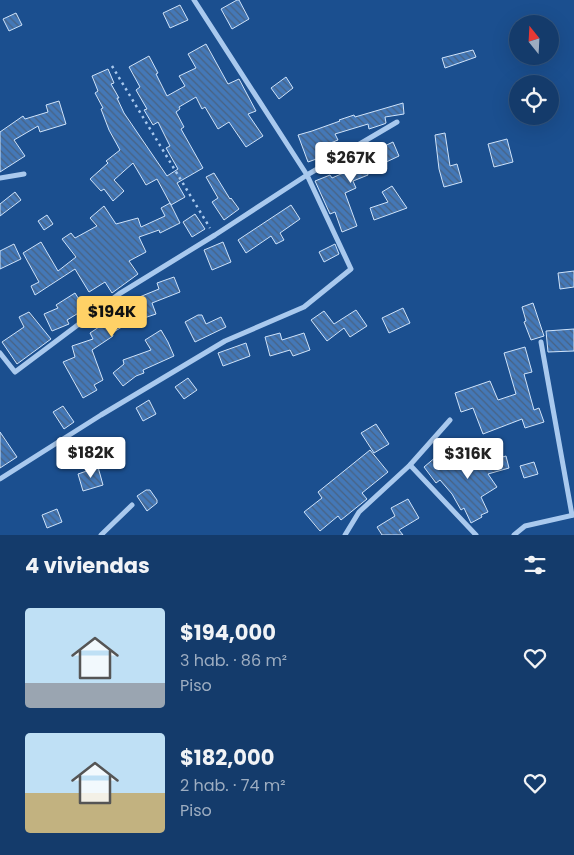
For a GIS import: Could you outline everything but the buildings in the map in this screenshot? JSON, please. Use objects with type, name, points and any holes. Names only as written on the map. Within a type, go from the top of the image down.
[{"type":"street","points":[[0,479],[101,414],[226,341],[304,307],[351,269],[307,175],[194,0]]},
{"type":"street","points":[[0,352],[15,372],[119,294],[307,175],[398,122]]},
{"type":"street","points":[[0,178],[24,174]]},
{"type":"street","points":[[514,535],[525,526],[573,515],[541,342]]},
{"type":"street","points":[[346,534],[359,512],[410,465],[450,420]]},
{"type":"street","points":[[410,465],[476,535]]},
{"type":"street","points":[[101,535],[132,505]]},
{"type":"path","points":[[112,66],[215,235]]}]
